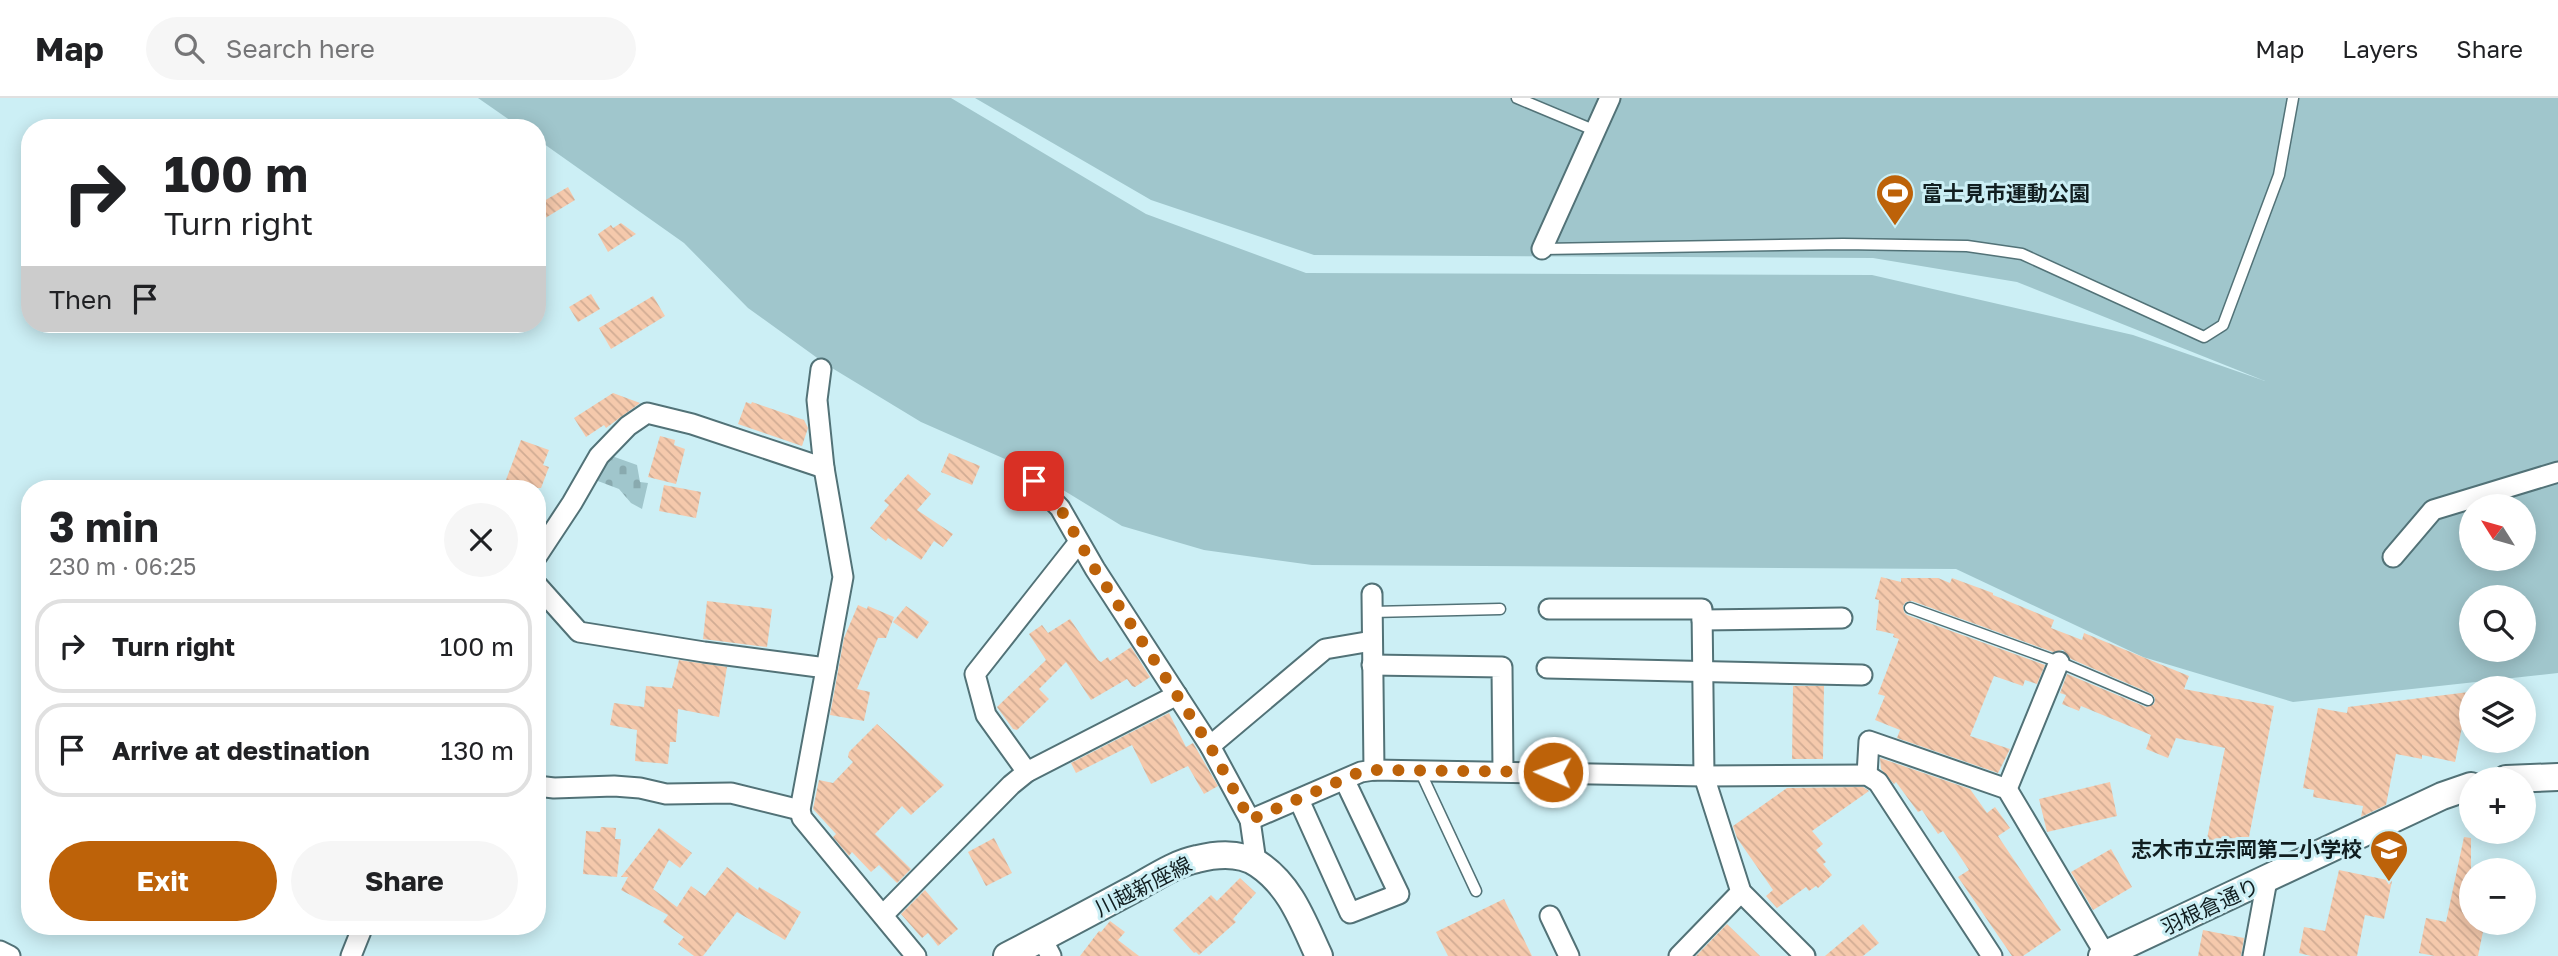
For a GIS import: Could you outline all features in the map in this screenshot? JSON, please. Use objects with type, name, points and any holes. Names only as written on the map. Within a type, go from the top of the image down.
[{"type":"street","points":[[1542,249],[1610,98]]},
{"type":"street","points":[[821,369],[817,400],[824,468],[843,577],[800,810],[802,818],[916,956]]},
{"type":"street","points":[[546,542],[599,456],[628,426],[648,413],[692,424],[824,468]]},
{"type":"street","points":[[2393,557],[2433,510],[2558,472]]},
{"type":"street","points":[[1034,481],[1060,508],[1210,746],[1250,820],[1256,862],[1274,876],[1290,895],[1319,956]]},
{"type":"street","points":[[1027,772],[986,715],[975,674],[1079,542]]},
{"type":"street","points":[[546,595],[579,632],[826,668]]},
{"type":"street","points":[[1372,603],[1374,770]]},
{"type":"street","points":[[1549,609],[1702,609],[1703,776],[1741,892],[1805,956]]},
{"type":"street","points":[[1702,620],[1842,618]]},
{"type":"street","points":[[1210,746],[1325,649],[1372,641]]},
{"type":"street","points":[[2007,789],[2059,662]]},
{"type":"street","points":[[1372,665],[1502,667],[1503,771]]},
{"type":"street","points":[[1547,668],[1862,675]]},
{"type":"street","points":[[883,915],[1027,772],[1177,695]]},
{"type":"street","points":[[1867,775],[1869,741],[2007,789],[2103,955]]},
{"type":"street","points":[[1250,820],[1345,781],[1360,772],[1374,770],[1703,776],[1867,775],[1878,782],[1992,956]]},
{"type":"street","points":[[2536,778],[2558,777]]},
{"type":"street","points":[[1299,800],[1350,914],[1399,894],[1345,781]]},
{"type":"street","points":[[546,787],[614,786],[666,794],[731,793],[800,810]]},
{"type":"street","name":"羽根倉通り","points":[[2103,955],[2459,790]]},
{"type":"street","name":"川越新座線","points":[[1007,956],[1046,947],[1194,859],[1236,855],[1256,862]]},
{"type":"street","points":[[2253,956],[2267,880]]},
{"type":"street","points":[[1679,956],[1741,892]]},
{"type":"street","points":[[1550,916],[1569,956]]},
{"type":"street","points":[[351,956],[359,935]]},
{"type":"street","points":[[0,951],[10,956]]},
{"type":"lane","points":[[1517,98],[1596,131]]},
{"type":"lane","points":[[1542,249],[1843,244],[1968,246],[2022,254],[2204,337],[2223,325],[2279,175],[2293,98]]},
{"type":"lane","points":[[1372,603],[1500,610]]},
{"type":"lane","points":[[1910,608],[2059,662],[2148,700]]},
{"type":"lane","points":[[1420,771],[1476,891]]},
{"type":"green space","points":[[478,98],[951,98],[1146,214],[1306,273],[1872,275],[2133,335],[2265,381],[2017,282],[1873,258],[1314,255],[1151,200],[975,98],[2558,98],[2558,673],[2531,676],[2459,676],[2459,684],[2293,702],[2143,657],[1956,569],[1312,565],[1204,550],[1122,526],[1032,471],[921,422],[827,365],[748,308],[684,243],[546,145],[546,119],[508,119]]},
{"type":"green space","points":[[609,455],[637,465],[640,482],[648,483],[642,509],[631,503],[619,489],[590,478]]},
{"type":"building","points":[[568,187],[575,200],[546,218],[546,200]]},
{"type":"building","points":[[621,223],[636,234],[608,252],[598,234],[611,225],[613,228]]},
{"type":"building","points":[[591,294],[600,309],[578,322],[569,307]]},
{"type":"building","points":[[653,296],[665,316],[611,349],[599,328]]},
{"type":"building","points":[[613,393],[640,403],[606,428],[604,425],[586,437],[574,418]]},
{"type":"building","points":[[746,402],[804,420],[808,428],[802,446],[738,424]]},
{"type":"building","points":[[660,436],[675,440],[674,445],[685,449],[676,484],[648,477]]},
{"type":"building","points":[[521,440],[549,450],[543,465],[549,467],[544,480],[506,480]]},
{"type":"building","points":[[949,453],[980,466],[972,485],[941,472]]},
{"type":"building","points":[[908,474],[931,494],[917,510],[953,534],[943,547],[934,541],[921,560],[888,538],[886,541],[870,528],[889,505],[884,501]]},
{"type":"building","points":[[664,485],[701,492],[696,518],[659,511]]},
{"type":"building","points":[[1881,577],[1901,582],[1901,578],[1938,578],[1950,583],[1952,578],[2054,620],[2051,628],[2082,640],[2084,633],[2189,676],[2184,689],[2274,706],[2245,858],[2205,849],[2225,748],[2176,738],[2168,758],[2146,749],[2151,735],[2081,706],[2079,711],[2062,704],[2066,695],[2060,693],[2067,674],[2146,707],[2154,704],[2155,698],[2152,694],[2071,659],[2063,650],[2053,652],[1912,601],[1903,606],[1907,615],[2045,665],[2037,684],[2025,680],[2023,686],[1994,676],[1970,736],[2010,749],[1998,773],[1897,738],[1900,730],[1875,720],[1885,696],[1878,694],[1899,639],[1893,637],[1894,634],[1876,630],[1879,600],[1875,599]]},
{"type":"building","points":[[707,601],[772,609],[767,647],[703,639]]},
{"type":"building","points":[[858,605],[867,609],[868,606],[894,617],[886,638],[878,638],[857,689],[870,692],[864,721],[830,715],[844,638]]},
{"type":"building","points":[[906,606],[929,622],[917,639],[893,622]]},
{"type":"building","points":[[1070,619],[1098,660],[1101,662],[1108,657],[1110,661],[1131,647],[1150,677],[1135,687],[1127,679],[1091,700],[1066,662],[1039,689],[1049,699],[1017,730],[1013,729],[997,707],[1046,660],[1029,634],[1042,625],[1048,633]]},
{"type":"building","points":[[679,660],[727,667],[719,717],[678,709],[676,742],[670,742],[668,764],[635,761],[637,730],[610,725],[614,703],[644,707],[646,686],[672,688]]},
{"type":"building","points":[[1793,686],[1824,686],[1823,759],[1792,759]]},
{"type":"building","points":[[2459,693],[2459,742],[2455,762],[2422,755],[2422,759],[2396,754],[2386,805],[2361,817],[2363,806],[2313,797],[2314,790],[2303,788],[2318,708],[2347,713],[2348,707]]},
{"type":"building","points":[[1169,713],[1186,747],[1193,743],[1218,786],[1204,794],[1188,766],[1151,784],[1132,745],[1076,773],[1071,763]]},
{"type":"building","points":[[877,724],[944,785],[911,815],[902,806],[875,834],[911,869],[897,883],[879,865],[871,872],[852,852],[849,856],[833,837],[836,834],[813,809],[819,780],[833,783],[853,762],[848,757],[849,752]]},
{"type":"building","points":[[1880,758],[1970,789],[1987,813],[1995,807],[2010,828],[1998,836],[2061,930],[2023,956],[2012,956],[1958,877],[1969,870],[1943,831],[1938,834],[1922,810],[1918,812],[1896,782],[1894,784],[1881,769]]},
{"type":"building","points":[[2110,782],[2117,816],[2047,832],[2039,799]]},
{"type":"building","points":[[1863,787],[1869,791],[1812,831],[1823,844],[1816,850],[1832,875],[1818,888],[1816,886],[1809,891],[1806,887],[1777,908],[1766,896],[1773,890],[1737,838],[1733,826],[1787,788]]},
{"type":"building","points":[[601,827],[616,828],[615,839],[621,839],[617,877],[583,874],[586,831],[600,832]]},
{"type":"building","points":[[659,828],[692,853],[680,868],[669,860],[653,889],[677,907],[691,886],[705,896],[727,867],[758,890],[759,887],[801,912],[785,940],[737,912],[703,956],[694,956],[678,944],[684,937],[663,922],[668,915],[621,890],[628,877],[621,877]]},
{"type":"building","points":[[994,838],[1012,873],[986,886],[968,852]]},
{"type":"building","points":[[2463,844],[2471,844],[2471,858],[2460,858]]},
{"type":"building","points":[[2111,849],[2132,887],[2093,910],[2071,872]]},
{"type":"building","points":[[2459,861],[2459,935],[2482,935],[2478,956],[2435,956],[2419,953],[2426,918],[2446,922]]},
{"type":"building","points":[[2339,870],[2392,881],[2384,919],[2365,915],[2357,956],[2311,956],[2299,953],[2304,927],[2325,931]]},
{"type":"building","points":[[1240,878],[1256,893],[1233,919],[1236,922],[1199,955],[1194,953],[1173,930],[1211,895],[1217,901]]},
{"type":"building","points":[[925,890],[958,929],[938,946],[928,933],[922,938],[901,914]]},
{"type":"building","points":[[1504,899],[1532,956],[1448,956],[1436,932]]},
{"type":"building","points":[[1110,921],[1125,932],[1118,940],[1139,956],[1080,956],[1099,931]]},
{"type":"building","points":[[1727,924],[1760,956],[1696,956]]},
{"type":"building","points":[[1863,924],[1879,943],[1863,956],[1825,956]]},
{"type":"building","points":[[2203,930],[2244,938],[2241,956],[2198,956]]},
{"type":"place","name":"富士見市運動公園","points":[[1895,227]]},
{"type":"place","name":"志木市立宗岡第二小学校","points":[[2389,883]]},
{"type":"route","points":[[1034,481],[1060,508],[1095,569],[1210,746],[1250,820],[1345,781],[1360,772],[1553,772]]}]
